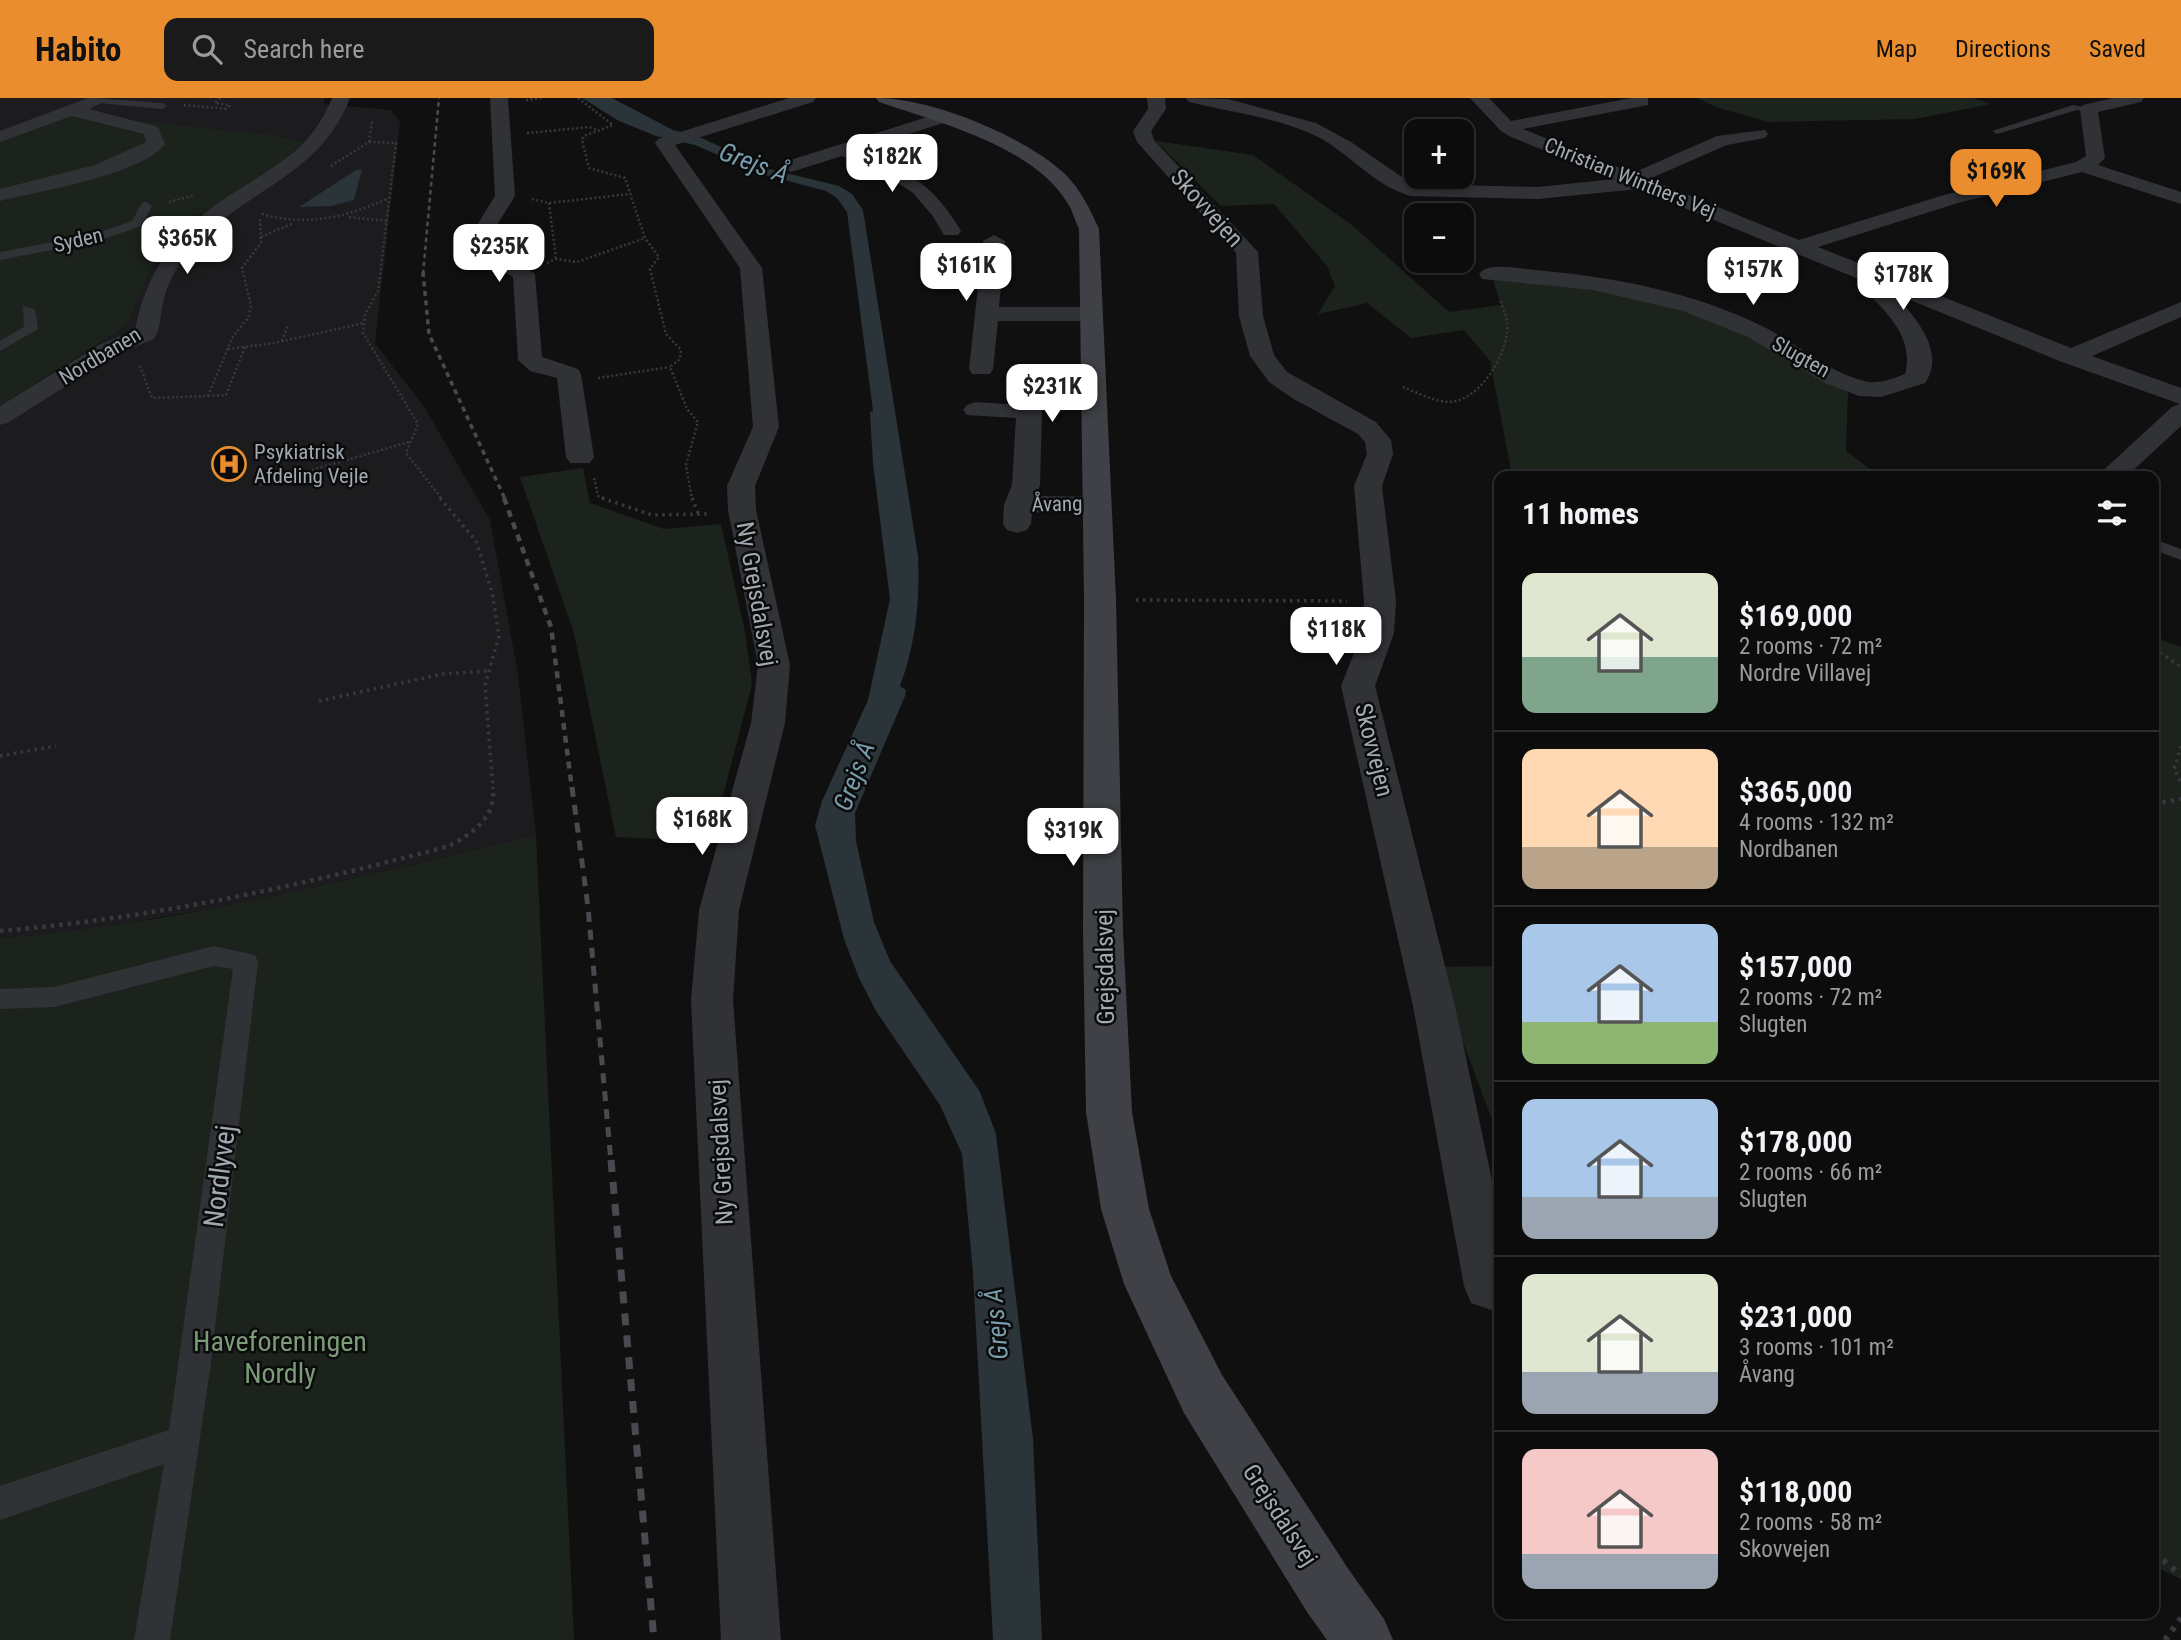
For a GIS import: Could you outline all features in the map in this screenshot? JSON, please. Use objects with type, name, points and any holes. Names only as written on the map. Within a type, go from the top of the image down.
[{"type":"street","name":"Nordbanen","points":[[0,417],[109,349],[146,334],[157,285],[172,259],[200,228],[298,161],[325,136],[335,121],[341,98]]},
{"type":"street","points":[[499,98],[505,195],[487,225],[486,241],[496,256],[524,274],[530,360],[540,366],[569,374],[580,457]]},
{"type":"street","name":"Ny Grejsdalsvej","points":[[751,1640],[712,1000],[719,910],[768,723],[774,665],[742,510],[741,486],[766,427],[751,268],[664,146],[678,137],[807,98]]},
{"type":"street","name":"Grejsdalsvej","points":[[886,98],[996,138],[1055,176],[1085,211],[1089,229],[1100,600],[1103,931],[1109,1112],[1125,1209],[1149,1284],[1203,1394],[1328,1591],[1363,1640]]},
{"type":"street","name":"Skovvejen","points":[[1156,98],[1157,110],[1142,131],[1146,142],[1247,252],[1251,316],[1262,356],[1278,377],[1301,393],[1367,428],[1378,440],[1380,454],[1368,486],[1380,601],[1378,632],[1358,686],[1434,1006],[1489,1286],[1494,1287]]},
{"type":"street","points":[[1195,98],[1286,119],[1310,128],[1340,143],[1400,187],[1411,190],[1538,193],[1637,183],[1641,175],[1723,140],[1759,134]]},
{"type":"street","name":"Christian Winthers Vej","points":[[1479,98],[1507,127],[1628,176],[1637,183],[1659,188],[2071,357],[2181,397]]},
{"type":"street","points":[[1800,246],[1951,199],[2083,166],[2096,158],[2083,108],[2135,98]]},
{"type":"street","points":[[0,137],[101,99]]},
{"type":"street","points":[[1507,127],[1642,101]]},
{"type":"street","points":[[0,195],[115,164],[142,154],[156,144],[152,131],[138,125],[72,111]]},
{"type":"street","points":[[791,166],[940,118]]},
{"type":"street","points":[[842,149],[913,182],[939,206],[951,230]]},
{"type":"street","points":[[2083,166],[2181,198]]},
{"type":"street","points":[[981,369],[994,241]]},
{"type":"street","name":"Slugten","points":[[1490,274],[1570,278],[1656,295],[1755,332],[1849,384],[1876,391],[1916,377],[1920,368],[1917,344],[1910,325],[1875,288],[1879,278]]},
{"type":"street","points":[[2071,357],[2181,309]]},
{"type":"street","points":[[987,314],[1090,314]]},
{"type":"street","name":"Åvang","points":[[976,410],[1029,411],[1026,485],[1017,514],[1096,503]]},
{"type":"street","points":[[2116,471],[2181,412]]},
{"type":"lane","points":[[2055,98],[2083,108]]},
{"type":"lane","points":[[101,99],[162,106]]},
{"type":"lane","points":[[1997,131],[2083,108]]},
{"type":"lane","name":"Syden","points":[[0,256],[98,237],[137,223],[146,206]]},
{"type":"lane","points":[[0,347],[31,329],[28,309]]},
{"type":"lane","points":[[2159,546],[2181,555]]},
{"type":"lane","name":"Nordlyvej","points":[[0,999],[54,997],[214,956],[246,962],[184,1441],[152,1640]]},
{"type":"lane","points":[[0,1503],[184,1441]]},
{"type":"path","points":[[194,105],[228,109],[230,105],[215,103],[220,98]]},
{"type":"path","points":[[570,382],[670,367],[680,359],[681,350],[666,334],[650,269],[659,257],[645,238],[625,178],[589,168],[582,140],[584,135],[613,125],[612,122],[578,98]]},
{"type":"path","points":[[502,136],[589,127],[599,130]]},
{"type":"path","points":[[0,931],[156,914],[261,894],[449,846],[474,832],[487,817],[494,797],[485,685],[499,636],[492,592],[476,541],[406,453],[418,424],[363,333],[373,297],[378,291],[396,143],[369,142]]},
{"type":"path","points":[[505,195],[550,202],[631,194]]},
{"type":"path","points":[[344,217],[389,198]]},
{"type":"path","points":[[550,202],[548,215],[556,259]]},
{"type":"path","points":[[261,214],[279,220],[306,221]]},
{"type":"path","points":[[261,237],[288,225],[306,221],[344,217],[387,220]]},
{"type":"path","points":[[524,274],[556,259],[577,262],[593,253],[621,248],[645,238]]},
{"type":"path","points":[[208,396],[227,349],[248,318],[251,306],[242,268],[261,243]]},
{"type":"path","points":[[1403,387],[1439,400],[1455,401],[1466,398],[1488,375],[1502,355],[1507,322],[1490,274]]},
{"type":"path","points":[[227,349],[282,341],[364,323]]},
{"type":"path","points":[[282,341],[288,326]]},
{"type":"path","points":[[131,340],[152,398],[226,396],[245,347]]},
{"type":"path","points":[[670,367],[677,377],[686,412],[698,422],[686,461],[691,500],[698,515]]},
{"type":"path","points":[[260,485],[410,442]]},
{"type":"path","points":[[580,457],[591,460],[598,496],[646,516],[672,519],[742,510]]},
{"type":"path","points":[[1100,600],[1380,601]]},
{"type":"path","points":[[2159,652],[2181,667]]},
{"type":"path","points":[[319,701],[442,674],[488,671]]},
{"type":"path","points":[[2181,746],[2174,769],[2181,783]]},
{"type":"path","points":[[0,756],[56,747]]},
{"type":"path","points":[[2159,803],[2181,799]]},
{"type":"path","points":[[2159,1557],[2181,1575]]},
{"type":"path","points":[[2165,1640],[2181,1619]]},
{"type":"shaded area","name":"Psykiatrisk Afdeling Vejle","points":[[0,98],[325,98],[323,104],[391,110],[400,122],[375,343],[425,408],[490,520],[518,674],[536,835],[273,898],[76,932],[0,938],[0,406],[126,326],[151,269],[194,218],[278,165],[0,138]]},
{"type":"green space","points":[[1697,98],[1973,98],[1991,104],[1915,119],[1768,122],[1716,107]]},
{"type":"green space","points":[[73,114],[271,135],[303,142],[278,165],[194,218],[151,269],[126,326],[0,406],[0,138]]},
{"type":"green space","points":[[1156,141],[1253,155],[1353,226],[1449,312],[1501,305],[1493,280],[1587,284],[1704,317],[1748,335],[1848,391],[1846,451],[1872,471],[1511,471],[1490,361],[1464,330],[1411,338],[1367,303],[1318,314],[1335,286],[1327,266],[1274,204],[1221,206]]},
{"type":"green space","points":[[583,468],[590,503],[664,529],[721,524],[745,632],[752,684],[711,842],[616,837],[574,633],[520,477]]},
{"type":"green space","points":[[2159,639],[2181,647],[2181,1579],[2159,1568]]},
{"type":"green space","name":"Haveforeningen Nordly","points":[[536,835],[574,1640],[0,1640],[0,938],[136,922],[203,910],[337,882]]},
{"type":"green space","points":[[1494,966],[1494,1125],[1435,967]]},
{"type":"water","name":"Grejs Å","points":[[582,98],[612,98],[673,130],[699,137],[770,169],[839,186],[852,194],[863,210],[918,556],[918,589],[916,622],[900,686],[906,690],[905,696],[855,813],[856,841],[874,922],[890,961],[980,1092],[996,1134],[1033,1439],[1042,1640],[993,1640],[973,1273],[962,1154],[940,1105],[876,1011],[859,978],[844,939],[815,825],[822,801],[868,700],[890,599],[873,464],[870,412],[873,411],[847,212],[837,198],[826,191],[762,174],[695,145],[656,136],[619,121]]},
{"type":"water","points":[[362,169],[354,200],[331,206],[299,207],[356,170]]},
{"type":"railway","points":[[423,273],[439,98]]},
{"type":"railway","points":[[423,273],[429,334],[505,499]]},
{"type":"railway","points":[[504,498],[551,627],[572,789]]},
{"type":"railway","points":[[572,787],[588,907],[611,1162]]},
{"type":"railway","points":[[611,1160],[654,1640]]},
{"type":"place","name":"Psykiatrisk Afdeling Vejle","points":[[229,464]]}]
